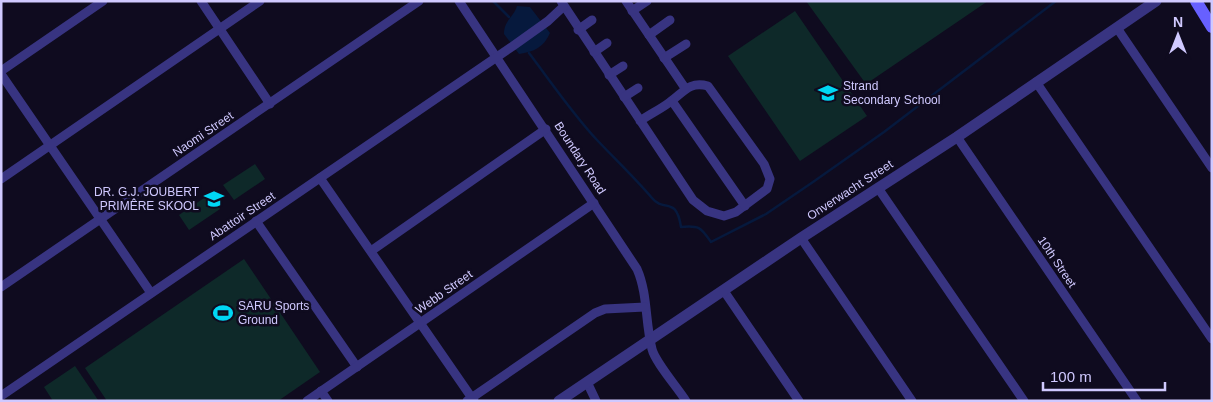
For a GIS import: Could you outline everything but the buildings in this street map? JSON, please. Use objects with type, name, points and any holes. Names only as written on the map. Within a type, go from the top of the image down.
[{"type":"main road","points":[[1196,1],[1212,27]]},
{"type":"street","points":[[103,1],[1,73],[151,293]]},
{"type":"street","points":[[201,1],[270,104]]},
{"type":"street","points":[[1,178],[260,1]]},
{"type":"street","name":"Naomi Street","points":[[1,287],[419,1]]},
{"type":"street","name":"Boundary Road","points":[[459,1],[546,129],[637,269],[644,289],[652,350],[686,401]]},
{"type":"street","points":[[626,1],[685,88]]},
{"type":"street","points":[[632,11],[647,1]]},
{"type":"street","name":"Onverwacht Street","points":[[559,401],[724,292],[801,238],[956,137],[1156,1]]},
{"type":"street","points":[[562,4],[578,30],[594,52],[624,97],[640,120],[701,207],[712,213],[724,216],[745,206],[767,189],[770,179],[768,172],[712,89],[697,84],[685,88],[672,101],[640,120]]},
{"type":"street","name":"Abattoir Street","points":[[1,396],[546,23],[562,4]]},
{"type":"street","points":[[578,30],[592,20]]},
{"type":"street","points":[[649,35],[670,20]]},
{"type":"street","points":[[1117,28],[1212,168]]},
{"type":"street","points":[[594,52],[607,43]]},
{"type":"street","points":[[664,58],[686,44]]},
{"type":"street","points":[[609,75],[623,66]]},
{"type":"street","points":[[1036,82],[1212,338]]},
{"type":"street","points":[[624,97],[638,88]]},
{"type":"street","points":[[672,101],[745,206]]},
{"type":"street","points":[[371,251],[546,129]]},
{"type":"street","name":"10th Street","points":[[956,137],[1136,401]]},
{"type":"street","points":[[320,178],[471,400],[594,313],[609,309],[645,307]]},
{"type":"street","points":[[878,188],[1024,401]]},
{"type":"street","name":"Webb Street","points":[[307,401],[594,203]]},
{"type":"street","points":[[256,221],[357,367]]},
{"type":"street","points":[[801,238],[912,401]]},
{"type":"street","points":[[724,292],[799,401]]},
{"type":"street","points":[[587,382],[596,401]]},
{"type":"street","points":[[321,391],[328,401]]},
{"type":"green space","points":[[806,1],[988,1],[866,84]]},
{"type":"green space","points":[[795,11],[867,116],[800,161],[728,56]]},
{"type":"green space","points":[[255,164],[265,179],[234,200],[223,185]]},
{"type":"green space","points":[[210,194],[220,209],[189,230],[179,215]]},
{"type":"green space","name":"SARU Sports Ground","points":[[244,259],[320,372],[278,401],[107,401],[85,368]]},
{"type":"green space","points":[[75,366],[98,400],[53,401],[44,387]]},
{"type":"water","points":[[517,6],[530,7],[550,33],[545,42],[538,48],[519,54],[504,34],[507,22]]},
{"type":"waterway","points":[[493,1],[509,17]]},
{"type":"waterway","points":[[529,53],[588,130],[652,198],[656,202],[673,208],[679,217],[681,227],[699,228],[711,242],[766,214],[813,182],[884,132],[1056,1]]},
{"type":"place","name":"Strand Secondary School","points":[[828,93]]},
{"type":"place","name":"DR. G.J. JOUBERT PRIMÊRE SKOOL","points":[[214,199]]},
{"type":"place","name":"SARU Sports Ground","points":[[223,313]]}]
